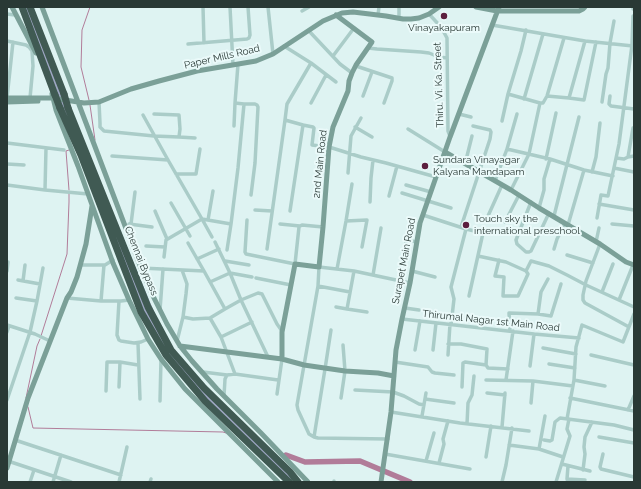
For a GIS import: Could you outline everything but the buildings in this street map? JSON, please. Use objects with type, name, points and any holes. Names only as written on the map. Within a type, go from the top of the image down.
[{"type":"highway","name":"Chennai Bypass","points":[[22,7],[54,98],[81,155],[92,194],[141,312],[166,355],[205,401],[232,432],[258,452],[289,482]]},
{"type":"highway","name":"Chennai Bypass","points":[[30,7],[68,108],[148,307],[171,350],[204,388],[249,433],[292,470],[298,482]]},
{"type":"street","points":[[7,468],[27,400],[67,298],[71,292],[80,265],[86,244],[92,205],[92,194],[56,110],[54,98],[36,53],[12,7]]},
{"type":"street","points":[[42,7],[81,104],[104,171],[128,224],[142,268],[160,311],[180,346],[202,372],[261,433],[292,470],[308,482]]},
{"type":"street","points":[[203,7],[204,43]]},
{"type":"street","points":[[230,7],[232,40],[236,64],[234,126]]},
{"type":"street","points":[[188,44],[249,38],[248,7]]},
{"type":"street","points":[[268,7],[273,54]]},
{"type":"street","points":[[302,11],[309,7]]},
{"type":"street","points":[[378,15],[379,7]]},
{"type":"street","points":[[399,7],[399,18]]},
{"type":"street","name":"Paper Mills Road","points":[[98,104],[131,89],[159,80],[197,71],[256,61],[273,54],[323,21],[342,13],[353,10],[411,19],[429,14],[440,7]]},
{"type":"street","points":[[476,7],[498,9],[564,9],[579,11],[585,7]]},
{"type":"street","name":"Surapet Main Road","points":[[381,482],[388,439],[396,350],[410,283],[420,223],[450,137],[498,9]]},
{"type":"street","points":[[7,14],[16,15]]},
{"type":"street","name":"Thiru. Vi. Ka. Street","points":[[429,14],[441,27],[447,38],[448,131],[450,137]]},
{"type":"street","points":[[336,15],[372,42],[368,48],[429,53],[447,58]]},
{"type":"street","points":[[597,218],[601,195],[608,196],[619,144],[633,45],[633,16]]},
{"type":"street","points":[[602,102],[614,21]]},
{"type":"street","points":[[492,25],[585,41],[633,45]]},
{"type":"street","points":[[333,56],[354,28]]},
{"type":"street","points":[[502,121],[526,30]]},
{"type":"street","points":[[309,31],[340,64],[352,73]]},
{"type":"street","points":[[524,99],[543,34]]},
{"type":"street","points":[[508,94],[540,104],[544,103],[564,38]]},
{"type":"street","points":[[7,41],[26,45],[32,51],[33,66],[30,98]]},
{"type":"street","points":[[569,98],[585,41]]},
{"type":"street","points":[[13,42],[7,98],[30,98],[45,100]]},
{"type":"street","points":[[547,96],[584,100],[586,98],[596,42]]},
{"type":"street","points":[[284,46],[311,63],[336,82]]},
{"type":"street","name":"2nd Main Road","points":[[319,267],[324,227],[329,147],[333,127],[348,91],[352,73],[368,48]]},
{"type":"street","points":[[267,249],[286,104],[311,63]]},
{"type":"street","points":[[356,66],[392,78],[384,103]]},
{"type":"street","points":[[363,96],[372,72]]},
{"type":"street","points":[[311,103],[326,75]]},
{"type":"street","points":[[610,96],[610,105],[634,109]]},
{"type":"street","points":[[7,102],[45,100],[54,98],[81,104],[98,104],[100,127],[104,131],[196,138]]},
{"type":"street","points":[[235,103],[255,104],[258,107],[255,163],[251,195]]},
{"type":"street","points":[[227,250],[238,168],[244,104]]},
{"type":"street","points":[[511,190],[529,154],[540,104]]},
{"type":"street","points":[[539,208],[544,190],[544,179],[556,113]]},
{"type":"street","points":[[154,114],[179,115],[179,137]]},
{"type":"street","points":[[459,114],[471,116]]},
{"type":"street","points":[[495,181],[507,149],[517,114]]},
{"type":"street","points":[[143,115],[212,237]]},
{"type":"street","points":[[554,216],[568,164],[578,117]]},
{"type":"street","points":[[348,173],[352,136],[355,127],[361,118]]},
{"type":"street","points":[[285,120],[314,127],[312,145],[329,147],[436,177]]},
{"type":"street","points":[[592,172],[596,157],[600,123]]},
{"type":"street","points":[[290,211],[303,125]]},
{"type":"street","points":[[461,228],[489,143],[491,132],[487,128],[473,126]]},
{"type":"street","points":[[355,127],[372,137]]},
{"type":"street","points":[[628,157],[633,128]]},
{"type":"street","points":[[408,129],[465,164],[520,195],[626,262],[634,265],[619,300]]},
{"type":"street","points":[[465,164],[472,136]]},
{"type":"street","points":[[7,143],[64,150]]},
{"type":"street","points":[[45,190],[46,148]]},
{"type":"street","points":[[176,174],[196,174],[200,149]]},
{"type":"street","points":[[507,149],[568,164],[584,170],[613,176]]},
{"type":"street","points":[[112,156],[168,160]]},
{"type":"street","points":[[616,158],[626,159],[634,156]]},
{"type":"street","points":[[370,202],[373,160]]},
{"type":"street","points":[[7,164],[24,166]]},
{"type":"street","points":[[389,196],[397,166]]},
{"type":"street","points":[[614,168],[634,172]]},
{"type":"street","points":[[554,249],[557,238],[567,224],[584,170]]},
{"type":"street","points":[[7,184],[45,190],[92,194]]},
{"type":"street","points":[[337,269],[352,184]]},
{"type":"street","points":[[406,184],[431,192]]},
{"type":"street","points":[[488,216],[502,185]]},
{"type":"street","points":[[208,220],[213,191]]},
{"type":"street","points":[[128,224],[135,192]]},
{"type":"street","points":[[402,193],[451,208]]},
{"type":"street","points":[[505,222],[520,195]]},
{"type":"street","points":[[531,202],[516,240],[517,244],[526,252],[531,251],[549,213]]},
{"type":"street","points":[[171,203],[190,236]]},
{"type":"street","points":[[599,204],[634,210]]},
{"type":"street","points":[[92,205],[112,260],[129,300],[148,339],[161,359],[185,390],[232,432],[278,482]]},
{"type":"street","points":[[256,210],[272,211]]},
{"type":"street","points":[[155,211],[168,239]]},
{"type":"street","points":[[422,215],[461,228],[483,233],[469,296]]},
{"type":"street","points":[[164,257],[165,240],[202,219],[231,224]]},
{"type":"street","points":[[247,220],[246,254],[295,264],[373,275],[410,283]]},
{"type":"street","points":[[346,221],[367,220],[362,247]]},
{"type":"street","points":[[128,224],[152,228]]},
{"type":"street","points":[[280,224],[324,227]]},
{"type":"street","points":[[612,224],[634,226]]},
{"type":"street","points":[[277,394],[282,359],[282,332],[292,285],[300,226]]},
{"type":"street","points":[[405,247],[409,226]]},
{"type":"street","points":[[373,275],[382,228]]},
{"type":"street","points":[[599,228],[598,243],[583,295],[583,300],[585,303],[629,327]]},
{"type":"street","points":[[448,355],[454,299],[452,287],[466,229]]},
{"type":"street","points":[[406,240],[417,242]]},
{"type":"street","points":[[215,242],[268,357]]},
{"type":"street","points":[[188,243],[225,309]]},
{"type":"street","points":[[146,246],[165,247]]},
{"type":"street","points":[[197,259],[219,249]]},
{"type":"street","points":[[568,255],[593,263]]},
{"type":"street","points":[[478,256],[506,262],[526,271]]},
{"type":"street","points":[[80,265],[104,265],[112,260]]},
{"type":"street","points":[[499,260],[494,276],[504,277],[503,296],[518,296],[528,274],[526,271],[531,261],[567,274],[586,285],[634,307]]},
{"type":"street","points":[[225,261],[249,265]]},
{"type":"street","points":[[7,271],[8,262]]},
{"type":"street","points":[[602,292],[613,264]]},
{"type":"street","points":[[23,281],[25,265]]},
{"type":"street","points":[[101,301],[104,265]]},
{"type":"street","points":[[319,267],[318,286],[297,405],[298,410],[309,434],[314,437],[388,439]]},
{"type":"street","points":[[7,400],[8,393],[30,332],[43,268]]},
{"type":"street","points":[[142,268],[204,271]]},
{"type":"street","points":[[160,311],[163,269]]},
{"type":"street","points":[[177,341],[183,317],[187,284],[182,270]]},
{"type":"street","points":[[412,271],[435,277]]},
{"type":"street","points":[[347,309],[354,272]]},
{"type":"street","points":[[210,282],[230,273],[252,277]]},
{"type":"street","points":[[256,278],[292,285]]},
{"type":"street","points":[[538,314],[541,292],[548,279]]},
{"type":"street","points":[[18,280],[40,284]]},
{"type":"street","points":[[506,380],[511,331],[509,313],[551,316],[561,284]]},
{"type":"street","points":[[318,286],[350,292]]},
{"type":"street","points":[[183,317],[193,319],[210,318],[241,300],[258,293],[262,294],[282,332]]},
{"type":"street","points":[[16,298],[37,301]]},
{"type":"street","points":[[67,298],[101,301],[129,300]]},
{"type":"street","points":[[120,301],[118,338],[121,341],[138,342],[148,339]]},
{"type":"street","points":[[336,306],[367,312]]},
{"type":"street","points":[[405,308],[419,310]]},
{"type":"street","points":[[556,482],[570,436],[568,419],[570,398],[574,380],[576,347],[582,325],[623,342],[634,314]]},
{"type":"street","points":[[210,318],[221,337],[235,374]]},
{"type":"street","name":"Thirumal Nagar 1st Main Road","points":[[402,319],[579,338]]},
{"type":"street","points":[[415,350],[420,321]]},
{"type":"street","points":[[221,337],[252,322]]},
{"type":"street","points":[[433,350],[436,323]]},
{"type":"street","points":[[7,332],[8,326],[30,332],[50,341]]},
{"type":"street","points":[[314,437],[331,330]]},
{"type":"street","points":[[530,366],[534,334]]},
{"type":"street","points":[[138,342],[140,399]]},
{"type":"street","points":[[448,344],[475,346],[487,349],[486,364]]},
{"type":"street","points":[[341,398],[345,371],[343,345]]},
{"type":"street","points":[[180,346],[282,359],[325,369],[378,373],[394,376]]},
{"type":"street","points":[[543,348],[576,354]]},
{"type":"street","points":[[591,354],[634,365]]},
{"type":"street","points":[[160,401],[161,359]]},
{"type":"street","points":[[106,391],[107,362],[120,362],[138,365]]},
{"type":"street","points":[[119,387],[120,362]]},
{"type":"street","points":[[395,362],[428,367],[435,373],[454,375]]},
{"type":"street","points":[[462,387],[463,363],[465,362],[486,364],[488,368],[508,369]]},
{"type":"street","points":[[548,364],[575,368]]},
{"type":"street","points":[[202,372],[227,375],[235,374],[278,380]]},
{"type":"street","points":[[224,396],[225,379],[227,375]]},
{"type":"street","points":[[467,424],[468,403],[472,395],[474,376]]},
{"type":"street","points":[[486,380],[533,381],[573,386]]},
{"type":"street","points":[[574,380],[605,386]]},
{"type":"street","points":[[531,403],[533,381]]},
{"type":"street","points":[[355,390],[393,392],[424,405]]},
{"type":"street","points":[[422,416],[426,393]]},
{"type":"street","points":[[487,393],[505,394],[502,428]]},
{"type":"street","points":[[628,410],[634,396]]},
{"type":"street","points":[[570,398],[634,411]]},
{"type":"street","points":[[425,399],[454,403]]},
{"type":"street","points":[[391,412],[467,424],[529,431]]},
{"type":"street","points":[[539,449],[545,416]]},
{"type":"street","points":[[544,440],[552,440],[555,422],[560,418],[614,425],[634,430]]},
{"type":"street","points":[[439,463],[445,442],[443,439],[448,421]]},
{"type":"street","points":[[568,466],[568,480],[584,481],[586,470],[584,437],[592,422]]},
{"type":"street","points":[[486,456],[491,426]]},
{"type":"street","points":[[502,482],[512,428]]},
{"type":"street","points":[[426,461],[434,433]]},
{"type":"street","points":[[599,437],[634,443]]},
{"type":"street","points":[[15,440],[121,475]]},
{"type":"street","points":[[509,445],[539,449],[563,457]]},
{"type":"street","points":[[119,482],[127,447]]},
{"type":"street","points":[[385,454],[470,469]]},
{"type":"street","points":[[603,454],[600,467],[601,469],[634,477]]},
{"type":"street","points":[[53,482],[61,455]]},
{"type":"street","points":[[8,461],[71,482]]},
{"type":"street","points":[[562,464],[586,470]]},
{"type":"street","points":[[30,482],[34,470]]},
{"type":"shaded area","points":[[25,7],[27,7],[170,350],[295,482],[291,482],[206,399],[167,356],[144,314],[63,109]]},
{"type":"waterway","points":[[89,100],[81,67],[82,30],[90,7]]},
{"type":"waterway","points":[[90,105],[95,140]]},
{"type":"waterway","points":[[69,150],[66,151],[69,190]]},
{"type":"waterway","points":[[41,336],[67,254],[69,193]]},
{"type":"waterway","points":[[26,398],[37,346],[40,339]]},
{"type":"waterway","points":[[28,407],[33,428],[226,433]]},
{"type":"waterway","points":[[286,455],[305,462],[360,461],[410,482]]},
{"type":"place","name":"Vinayakapuram","points":[[444,16]]},
{"type":"place","name":"Sundara Vinayagar Kalyana Mandapam","points":[[425,166]]},
{"type":"place","name":"Touch sky the international preschool","points":[[466,225]]}]
